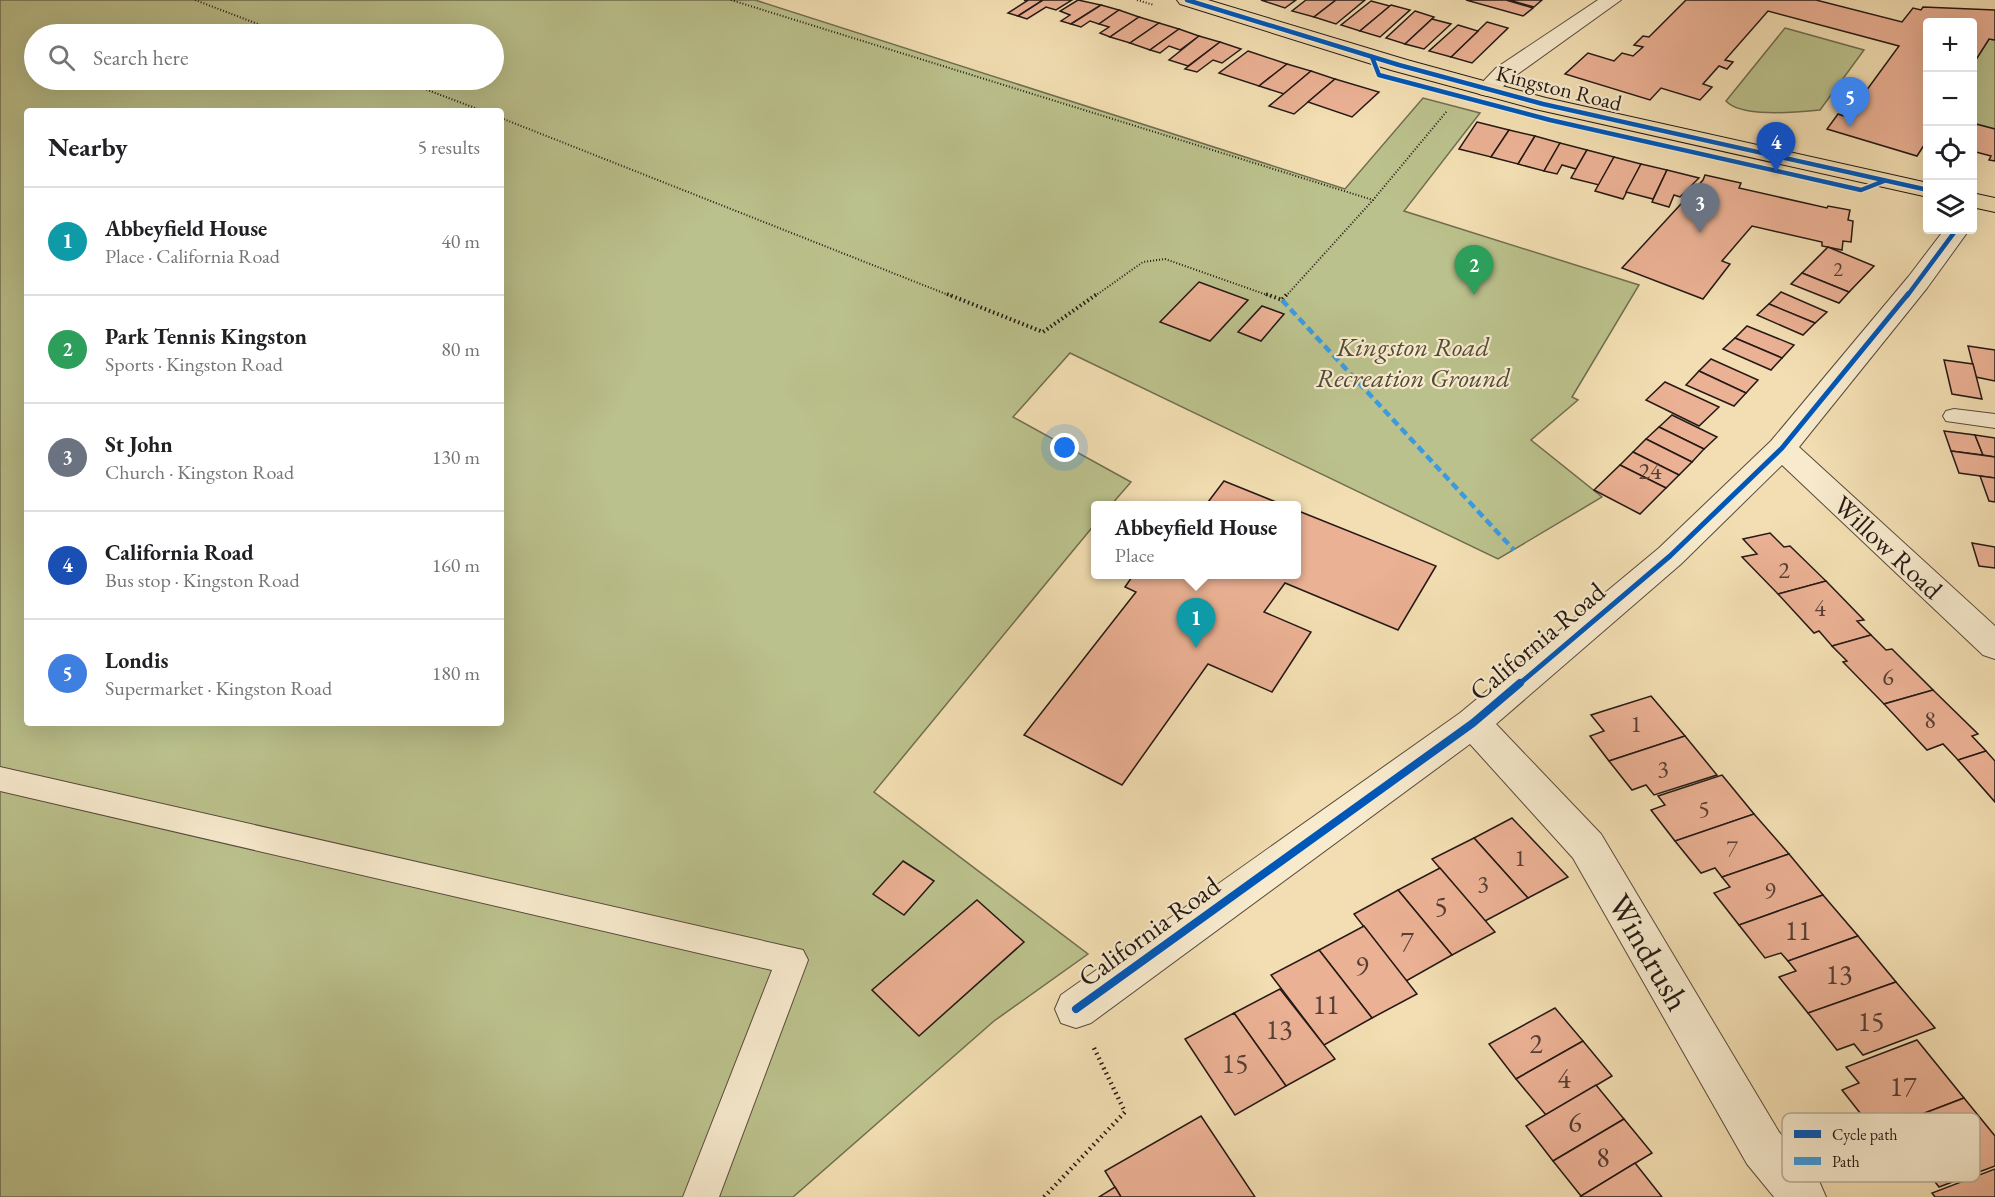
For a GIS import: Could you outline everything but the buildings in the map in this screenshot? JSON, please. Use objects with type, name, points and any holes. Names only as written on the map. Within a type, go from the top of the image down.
[{"type":"main road","name":"Kingston Road","points":[[1187,0],[1351,51],[1543,104],[1923,189]]},
{"type":"main road","points":[[1977,201],[1995,205]]},
{"type":"street","points":[[1487,88],[1504,73],[1611,0]]},
{"type":"street","name":"California Road","points":[[1076,1009],[1473,723],[1671,556],[1782,448],[1918,282],[1953,234]]},
{"type":"street","name":"Willow Road","points":[[1782,448],[1995,645]]},
{"type":"street","name":"Windrush","points":[[1473,723],[1587,846],[1763,1148],[1782,1171]]},
{"type":"street","name":"Windrush","points":[[1791,1182],[1803,1197]]},
{"type":"lane","points":[[1954,416],[1995,421]]},
{"type":"lane","points":[[0,779],[792,960],[701,1197]]},
{"type":"path","points":[[195,0],[258,24]]},
{"type":"path","points":[[731,0],[1373,200]]},
{"type":"path","points":[[427,90],[475,108]]},
{"type":"path","points":[[504,119],[1043,332],[1143,262],[1165,259],[1282,300],[1373,200],[1451,105]]},
{"type":"path","points":[[1044,1197],[1125,1112],[1076,1009]]},
{"type":"green space","name":"Kingston Road Recreation Ground","points":[[0,0],[755,0],[1345,189],[1423,98],[1480,113],[1404,211],[1639,285],[1572,397],[1578,400],[1531,440],[1602,497],[1498,559],[1070,353],[1013,417],[1131,482],[1114,501],[1091,501],[1091,529],[874,792],[1088,954],[994,1021],[793,1197],[0,1197]]},
{"type":"green space","points":[[1785,28],[1864,50],[1820,110],[1785,113],[1757,112],[1744,110],[1726,101]]},
{"type":"green space","points":[[1989,39],[1995,40],[1995,129],[1977,124],[1977,58]]},
{"type":"marked path","points":[[1282,300],[1514,550]]},
{"type":"cycle path","points":[[1187,0],[1399,65],[1543,104],[1923,189]]},
{"type":"cycle path","points":[[1372,57],[1379,75],[1550,120],[1861,190],[1884,181]]},
{"type":"cycle path","points":[[1076,1009],[1473,723],[1670,556],[1782,448],[1918,282],[1953,234]]},
{"type":"place","name":"Londis","points":[[1850,127]]},
{"type":"place","name":"California Road","points":[[1776,172]]},
{"type":"place","name":"St John","points":[[1700,233]]},
{"type":"place","name":"Park Tennis Kingston","points":[[1474,295]]},
{"type":"place","name":"Abbeyfield House","points":[[1196,648]]}]
